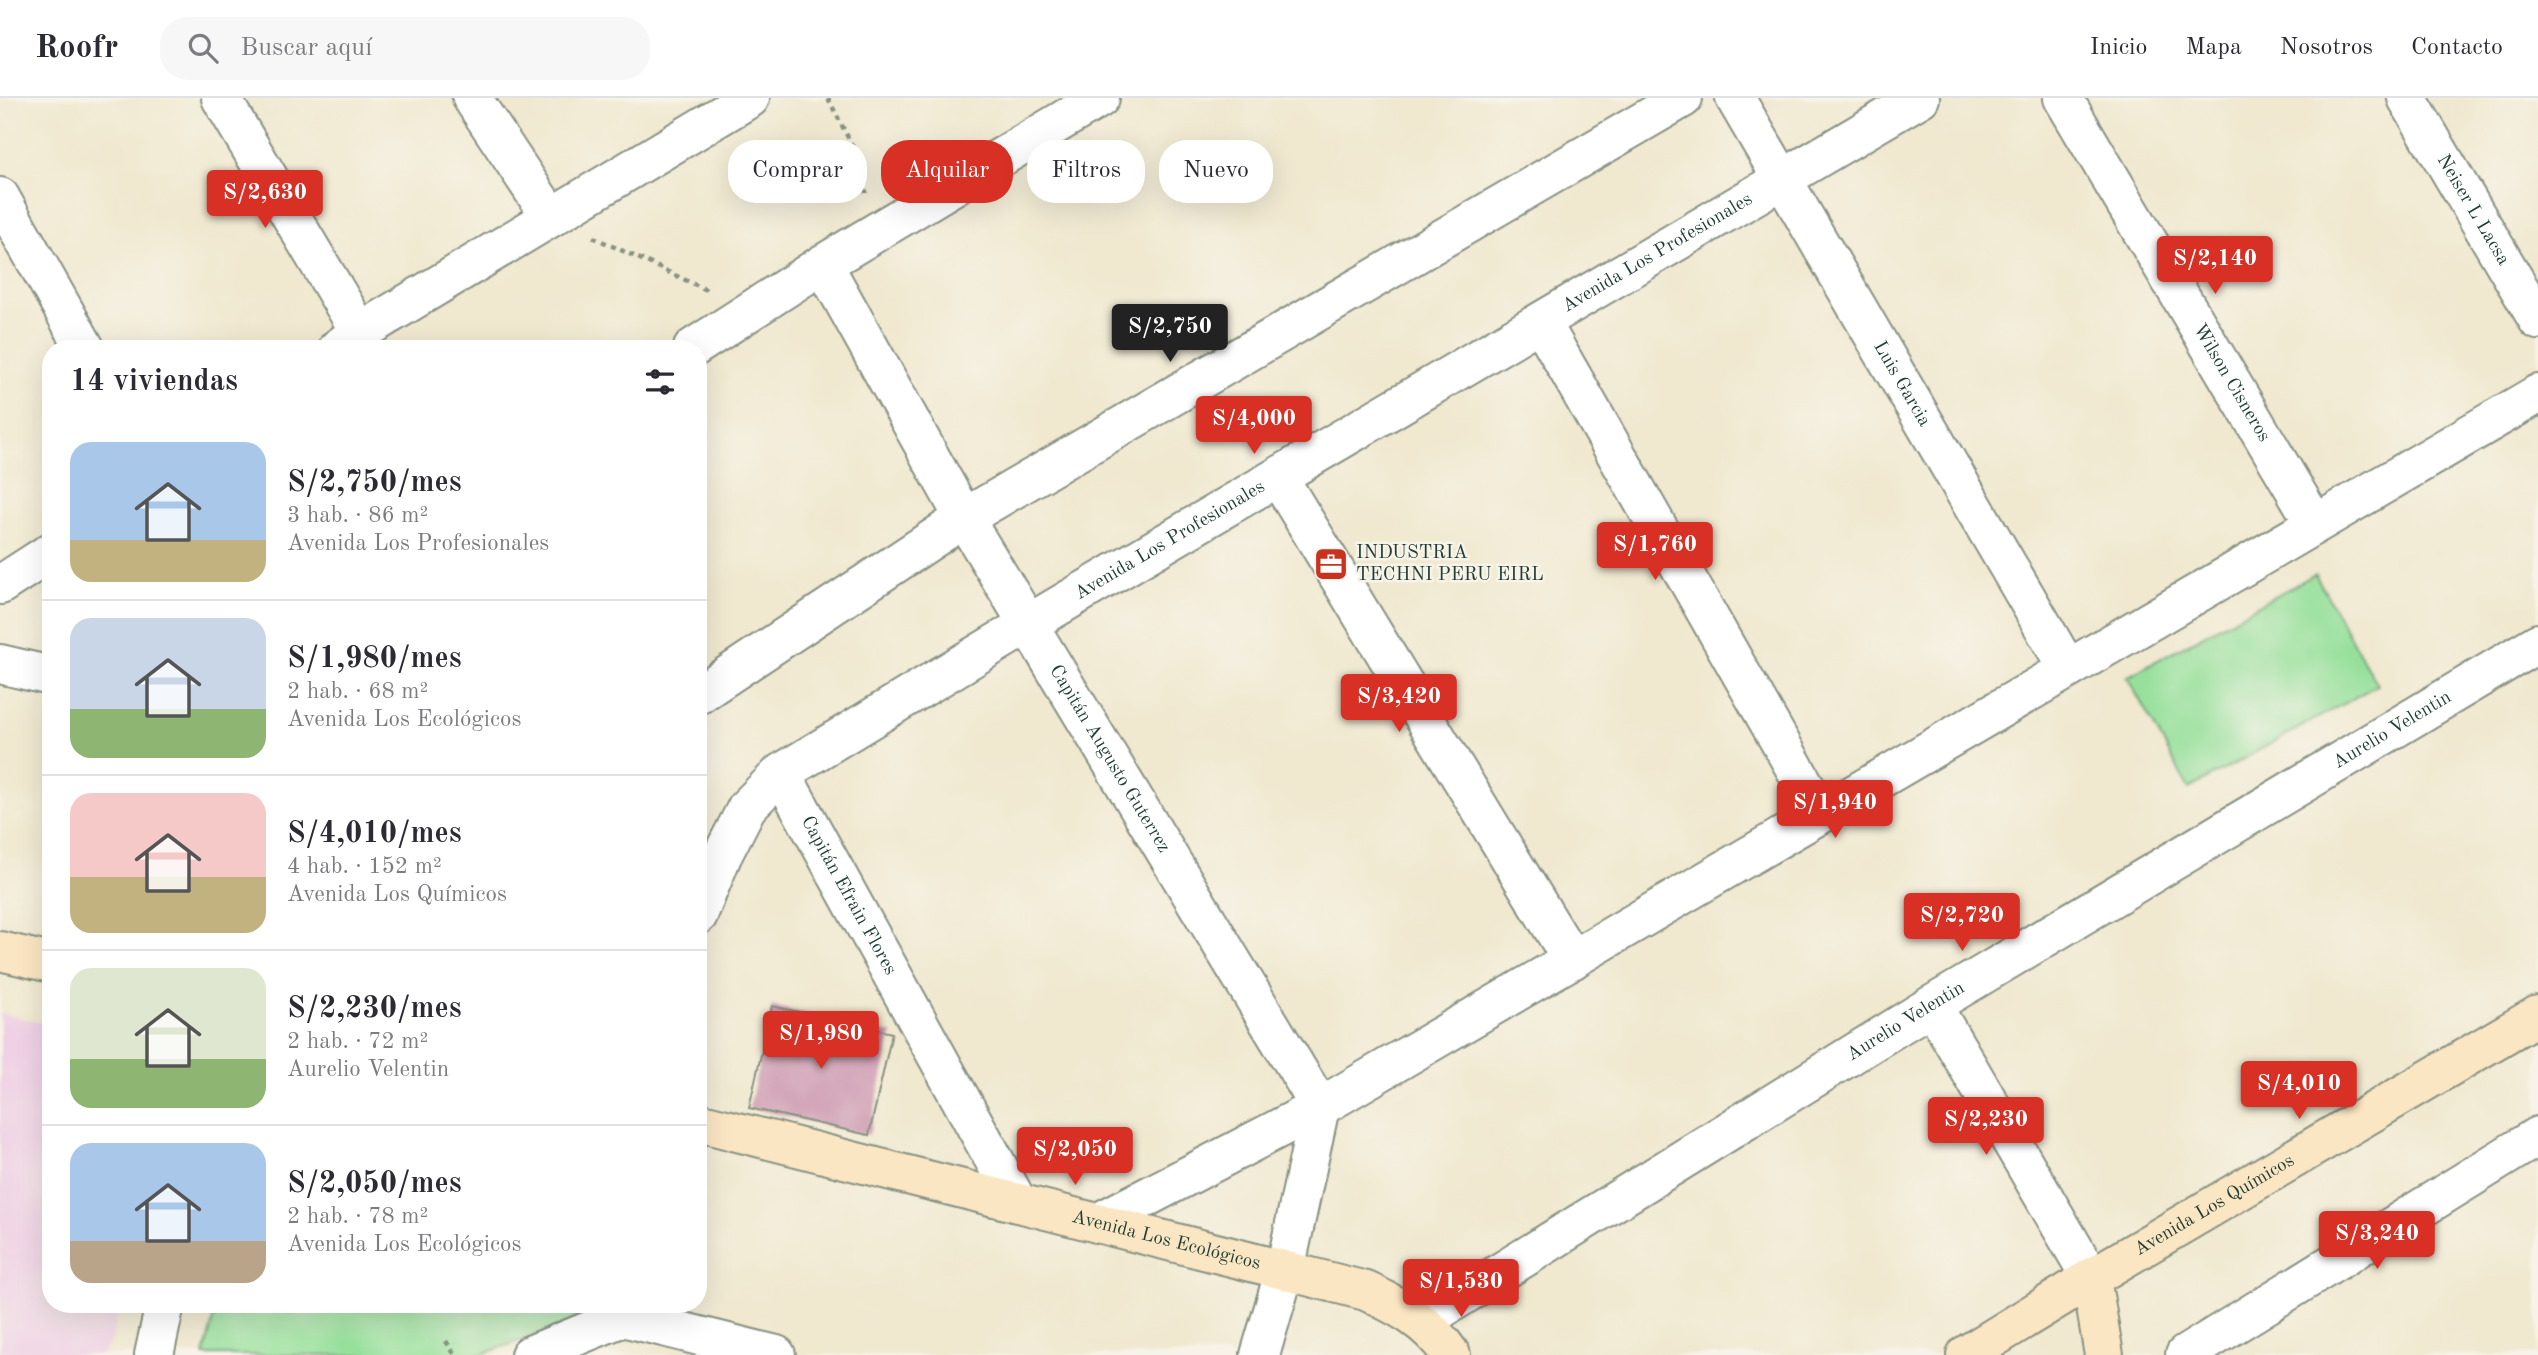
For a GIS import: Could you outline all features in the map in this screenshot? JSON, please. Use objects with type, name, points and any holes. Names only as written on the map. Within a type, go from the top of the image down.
[{"type":"main road","points":[[0,951],[42,961]]},
{"type":"main road","name":"Avenida Los Químicos","points":[[1966,1355],[2091,1278],[2538,1015]]},
{"type":"main road","name":"Avenida Los Ecológicos","points":[[707,1124],[1366,1291],[1422,1321],[1451,1355]]},
{"type":"main road","points":[[2091,1278],[2104,1355]]},
{"type":"street","points":[[221,98],[349,340],[750,98]]},
{"type":"street","points":[[472,98],[551,217]]},
{"type":"street","points":[[706,340],[823,264],[1100,98]]},
{"type":"street","points":[[707,689],[964,519],[1683,98]]},
{"type":"street","name":"Luis Garcia","points":[[1735,98],[2068,669]]},
{"type":"street","name":"Avenida Los Profesionales","points":[[707,893],[747,807],[781,773],[1028,624],[1920,98]]},
{"type":"street","name":"Wilson Cisneros","points":[[2063,98],[2315,524]]},
{"type":"street","name":"Neiser L Lacsa","points":[[2407,98],[2538,320]]},
{"type":"street","points":[[0,197],[80,340]]},
{"type":"street","name":"Capitán Augusto Guterrez","points":[[823,264],[964,519],[1320,1107]]},
{"type":"street","points":[[1541,322],[1821,814]]},
{"type":"street","points":[[1097,1223],[1320,1107],[2538,394]]},
{"type":"street","points":[[1278,477],[1572,960]]},
{"type":"street","points":[[0,585],[42,558]]},
{"type":"street","name":"Aurelio Velentin","points":[[1422,1321],[1932,1005],[2538,643]]},
{"type":"street","points":[[0,664],[42,674]]},
{"type":"street","name":"Capitán Efrain Flores","points":[[781,773],[1018,1203]]},
{"type":"street","points":[[1932,1005],[2091,1278]]},
{"type":"street","points":[[1261,1355],[1285,1270],[1320,1107]]},
{"type":"street","points":[[2185,1355],[2538,1136]]},
{"type":"street","points":[[154,1355],[163,1313]]},
{"type":"street","points":[[530,1355],[621,1313]]},
{"type":"street","points":[[632,1313],[776,1355]]},
{"type":"path","points":[[828,98],[863,167],[871,236]]},
{"type":"path","points":[[551,217],[751,311]]},
{"type":"path","points":[[446,1341],[455,1355]]},
{"type":"shaded area","points":[[0,1013],[42,1023],[42,1313],[118,1313],[112,1340],[100,1355],[0,1355]]},
{"type":"green space","points":[[2315,574],[2377,685],[2189,789],[2127,677]]},
{"type":"green space","points":[[215,1313],[582,1313],[570,1323],[480,1355],[204,1355]]},
{"type":"building","points":[[772,1006],[892,1033],[869,1135],[749,1108]]},
{"type":"place","name":"INDUSTRIA TECHNI PERU EIRL","points":[[1331,564]]}]
